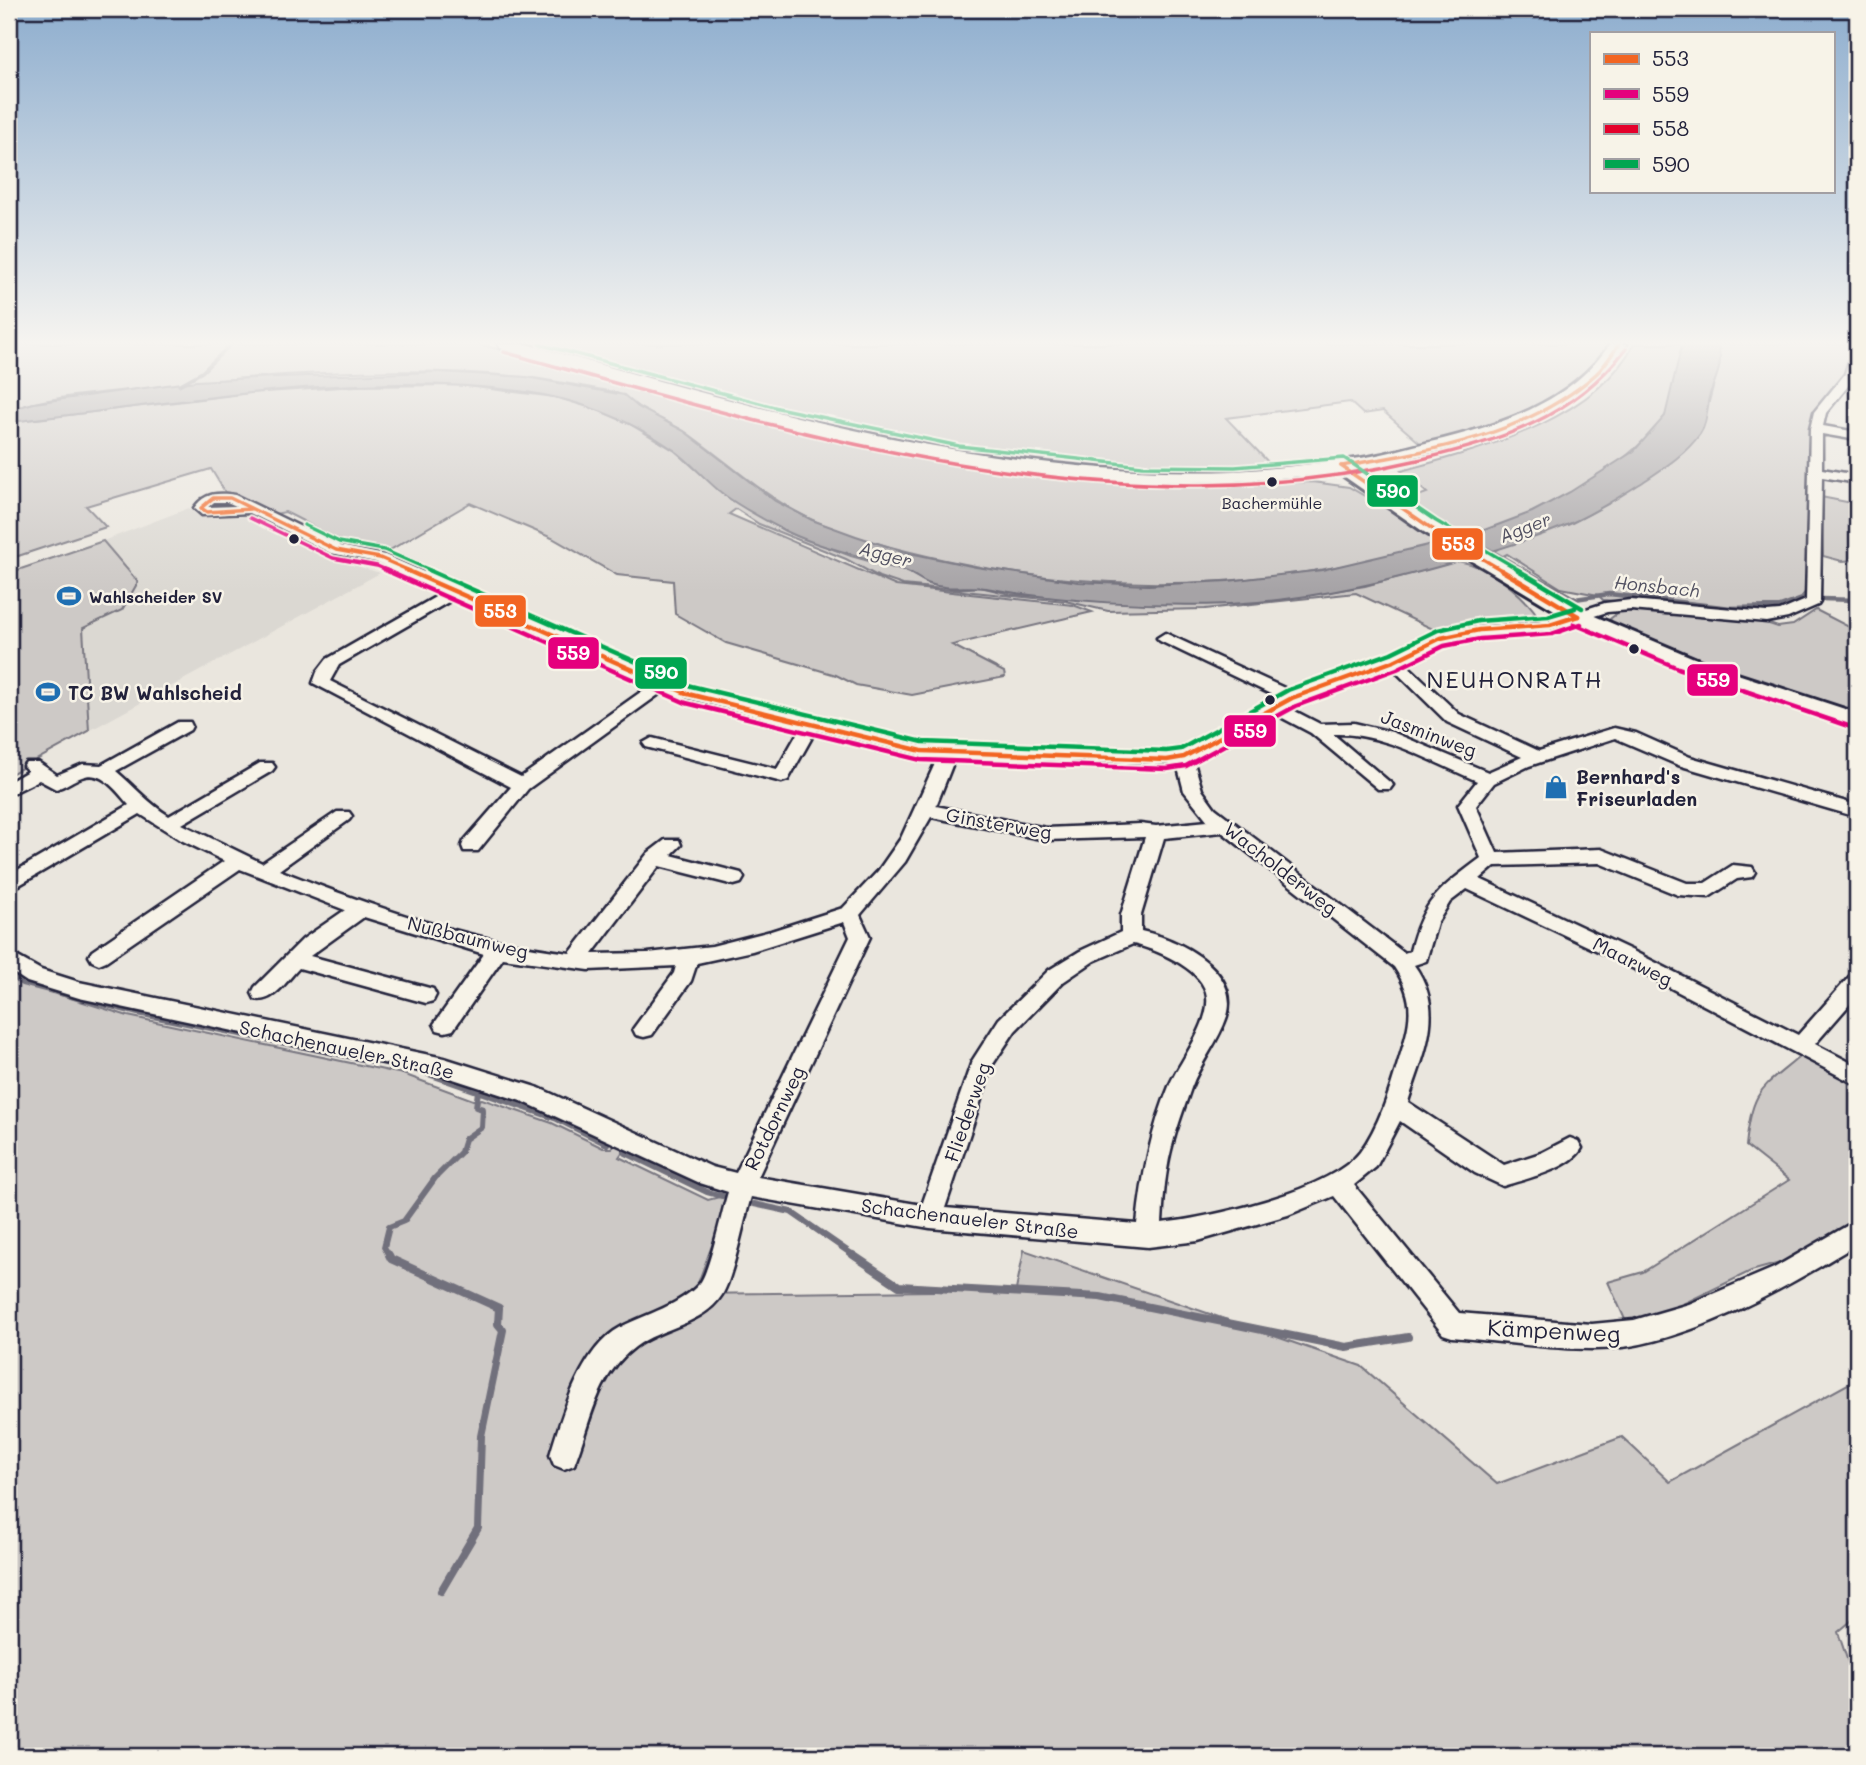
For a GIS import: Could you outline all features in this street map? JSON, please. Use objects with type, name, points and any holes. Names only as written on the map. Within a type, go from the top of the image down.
[{"type":"main road","points":[[822,426],[952,454],[1030,466],[1190,476],[1261,475],[1341,466],[1459,442],[1501,426]]},
{"type":"street","points":[[250,509],[336,550],[380,558],[662,685],[688,694],[922,751],[1167,760],[1184,757],[1292,698],[1394,661],[1441,638],[1460,633],[1550,625],[1605,608],[1632,604],[1767,617],[1783,615],[1813,603],[1816,429],[1857,436]]},
{"type":"street","points":[[1341,466],[1385,499],[1502,573],[1578,616],[1705,671],[1857,720]]},
{"type":"street","points":[[1814,472],[1857,480]]},
{"type":"street","points":[[455,592],[333,662],[321,683],[522,785]]},
{"type":"street","points":[[1165,638],[1292,698]]},
{"type":"street","points":[[1394,661],[1452,718],[1537,757]]},
{"type":"street","points":[[471,846],[522,785],[662,685]]},
{"type":"street","name":"Jasminweg","points":[[1275,708],[1317,729],[1354,729],[1386,736],[1488,779]]},
{"type":"street","points":[[652,743],[782,776],[810,725]]},
{"type":"street","points":[[9,789],[36,769],[56,783],[87,768],[103,771],[184,726]]},
{"type":"street","points":[[1317,729],[1384,785]]},
{"type":"street","points":[[1491,860],[1467,805],[1488,779],[1537,757],[1614,733],[1630,737],[1684,761],[1857,811]]},
{"type":"street","points":[[850,913],[879,886],[907,847],[950,752]]},
{"type":"street","name":"Wacholderweg","points":[[1184,757],[1197,799],[1226,825],[1401,962]]},
{"type":"street","points":[[168,824],[266,767]]},
{"type":"street","name":"Nußbaumweg","points":[[103,771],[140,806],[168,824],[239,861],[361,909],[444,936],[499,948],[575,961],[688,957],[772,938],[850,913]]},
{"type":"street","points":[[9,884],[140,806]]},
{"type":"street","name":"Ginsterweg","points":[[926,810],[1046,834],[1140,830],[1156,832],[1226,825]]},
{"type":"street","points":[[263,871],[343,817]]},
{"type":"street","points":[[1148,1236],[1155,1168],[1181,1085],[1217,1014],[1217,993],[1209,978],[1182,954],[1154,941],[1131,936],[1131,915],[1156,832]]},
{"type":"street","points":[[575,961],[655,858],[672,845]]},
{"type":"street","points":[[1401,962],[1419,956],[1426,922],[1443,897],[1491,860],[1601,856],[1685,890],[1709,890],[1733,872],[1745,872]]},
{"type":"street","points":[[655,858],[734,878]]},
{"type":"street","points":[[99,956],[239,861]]},
{"type":"street","name":"Maarweg","points":[[1464,879],[1624,956],[1857,1076]]},
{"type":"street","points":[[262,993],[310,943],[361,909]]},
{"type":"street","name":"Rotdornweg","points":[[564,1455],[582,1396],[603,1362],[625,1338],[698,1303],[713,1286],[742,1185],[860,937],[850,913]]},
{"type":"street","name":"Fliederweg","points":[[930,1217],[983,1062],[1007,1026],[1056,976],[1087,956],[1131,936]]},
{"type":"street","points":[[445,1024],[499,948]]},
{"type":"street","points":[[644,1029],[684,975],[688,957]]},
{"type":"street","name":"Schachenaueler Straße","points":[[9,960],[34,976],[79,990],[444,1067],[531,1095],[708,1177],[930,1217],[1148,1236],[1198,1230],[1289,1204],[1338,1183],[1368,1160],[1396,1106],[1419,1031],[1422,1012],[1417,985],[1401,962]]},
{"type":"street","points":[[296,960],[426,995]]},
{"type":"street","points":[[1800,1047],[1857,982]]},
{"type":"street","points":[[1396,1106],[1483,1166],[1503,1176],[1548,1161],[1570,1149]]},
{"type":"street","name":"Kämpenweg","points":[[1338,1183],[1452,1325],[1592,1337],[1634,1334],[1692,1315],[1783,1276],[1857,1231]]},
{"type":"shaded area","points":[[9,426],[634,426],[675,451],[726,496],[785,531],[851,556],[908,572],[929,584],[957,589],[980,587],[1010,594],[1081,599],[1232,604],[1365,586],[1458,561],[1481,568],[1503,581],[1523,598],[1538,616],[1437,631],[1356,593],[1205,609],[1108,611],[1065,601],[903,585],[759,524],[736,509],[729,514],[896,586],[1073,605],[1092,612],[952,645],[1004,672],[1005,677],[912,695],[856,685],[836,675],[726,643],[675,614],[673,581],[617,575],[552,538],[470,503],[390,550],[376,550],[349,543],[285,512],[275,514],[225,492],[211,469],[86,506],[106,527],[9,559]]},
{"type":"shaded area","points":[[676,426],[797,426],[869,445],[1004,470],[1164,483],[1313,482],[1349,487],[1444,542],[1320,570],[1258,578],[1133,583],[1008,572],[893,548],[841,532],[808,518],[761,489]]},
{"type":"shaded area","points":[[846,426],[1234,426],[1273,467],[1182,472],[1090,468],[999,456]]},
{"type":"shaded area","points":[[1401,426],[1487,426],[1449,440],[1420,443]]},
{"type":"shaded area","points":[[1656,426],[1624,458],[1571,493],[1513,520],[1458,539],[1455,537],[1461,534],[1401,502],[1427,493],[1401,471],[1499,442],[1532,428]]},
{"type":"shaded area","points":[[1692,426],[1813,426],[1807,590],[1802,596],[1808,601],[1781,612],[1739,612],[1603,600],[1598,595],[1561,588],[1507,554],[1494,561],[1483,554],[1570,524],[1608,504]]},
{"type":"shaded area","points":[[1821,497],[1857,504],[1857,560],[1842,561],[1823,556]]},
{"type":"shaded area","points":[[189,508],[201,518],[244,516],[327,557],[380,573],[89,731],[83,627],[122,610],[121,560],[103,541]]},
{"type":"shaded area","points":[[103,541],[138,582],[122,610],[83,628],[89,731],[9,775],[9,573]]},
{"type":"shaded area","points":[[1648,609],[1754,619],[1778,627],[1793,625],[1816,610],[1857,631],[1857,715],[1715,669],[1701,659],[1614,624],[1610,619],[1620,611]]},
{"type":"shaded area","points":[[9,963],[45,990],[128,1016],[403,1074],[473,1100],[482,1099],[552,1123],[603,1148],[612,1148],[617,1143],[626,1147],[619,1157],[708,1200],[731,1194],[694,1294],[1016,1290],[1024,1250],[1361,1366],[1497,1484],[1622,1437],[1670,1482],[1857,1379],[1857,1616],[1838,1632],[1857,1689],[1857,1756],[9,1756]]},
{"type":"shaded area","points":[[1805,1052],[1857,1080],[1857,1220],[1794,1259],[1751,1271],[1650,1320],[1627,1324],[1608,1282],[1643,1272],[1789,1180],[1746,1146],[1756,1099],[1769,1082]]},
{"type":"water","name":"Agger","points":[[635,426],[675,426],[775,501],[812,520],[905,552],[976,567],[1079,582],[1148,585],[1228,581],[1322,570],[1471,535],[1532,512],[1570,492],[1634,451],[1656,426],[1704,426],[1694,442],[1674,461],[1643,482],[1598,510],[1536,537],[1419,572],[1325,593],[1262,602],[1170,605],[1045,597],[979,587],[951,588],[927,583],[889,565],[810,541],[780,528],[743,508],[723,494],[674,450]]},
{"type":"waterway","name":"Honsbach","points":[[1487,548],[1527,571]]},
{"type":"waterway","name":"Honsbach","points":[[1524,570],[1575,599],[1609,594],[1731,608],[1780,607],[1802,599]]},
{"type":"waterway","name":"Honsbach","points":[[1821,599],[1857,600]]},
{"type":"waterway","points":[[9,974],[22,983],[138,1013],[372,1061]]},
{"type":"waterway","points":[[414,1069],[478,1091]]},
{"type":"waterway","points":[[390,1257],[384,1247],[389,1227],[404,1221],[435,1178],[461,1152],[465,1139],[482,1127],[483,1109],[476,1107],[478,1091]]},
{"type":"waterway","points":[[478,1091],[557,1119],[607,1144]]},
{"type":"waterway","points":[[624,1152],[707,1192],[722,1196]]},
{"type":"waterway","points":[[754,1204],[791,1212],[856,1257]]},
{"type":"waterway","points":[[853,1255],[899,1286],[1100,1297],[1346,1347],[1408,1337]]},
{"type":"waterway","points":[[390,1257],[499,1308],[498,1324],[503,1330],[481,1436],[478,1528],[441,1591]]},
{"type":"transit line","name":"558","points":[[779,426],[925,458],[1032,475],[1140,484],[1248,484],[1356,474],[1458,450],[1527,426]]},
{"type":"transit line","name":"590","points":[[865,426],[959,446],[1142,466],[1235,467],[1344,458],[1436,521],[1582,608]]},
{"type":"transit line","name":"553","points":[[1341,466],[1442,447],[1508,426]]},
{"type":"transit line","name":"553","points":[[1341,466],[1431,528],[1578,616]]},
{"type":"transit line","name":"553","points":[[250,509],[207,512],[201,508],[213,498],[230,498],[336,550],[380,558],[688,694],[922,751],[1167,760],[1184,757],[1292,698],[1394,661],[1441,638],[1479,630],[1550,625],[1578,616]]},
{"type":"transit line","name":"559","points":[[250,518],[333,558],[377,566],[686,703],[921,760],[1167,769],[1186,766],[1296,706],[1397,669],[1444,646],[1480,639],[1552,634],[1581,624]]},
{"type":"transit line","name":"590","points":[[304,525],[339,542],[384,550],[691,686],[923,742],[1166,751],[1181,749],[1288,690],[1391,653],[1438,630],[1478,621],[1548,616],[1575,608]]},
{"type":"transit line","name":"559","points":[[1574,624],[1678,668],[1854,728]]},
{"type":"place","name":"Bachermühle","points":[[1272,482]]},
{"type":"place","name":"Wahlscheider SV","points":[[69,596]]},
{"type":"place","name":"TC BW Wahlscheid","points":[[48,692]]},
{"type":"place","name":"Bernhard's Friseurladen","points":[[1556,787]]},
{"type":"district","name":"NEUHONRATH","points":[[1515,679]]}]
